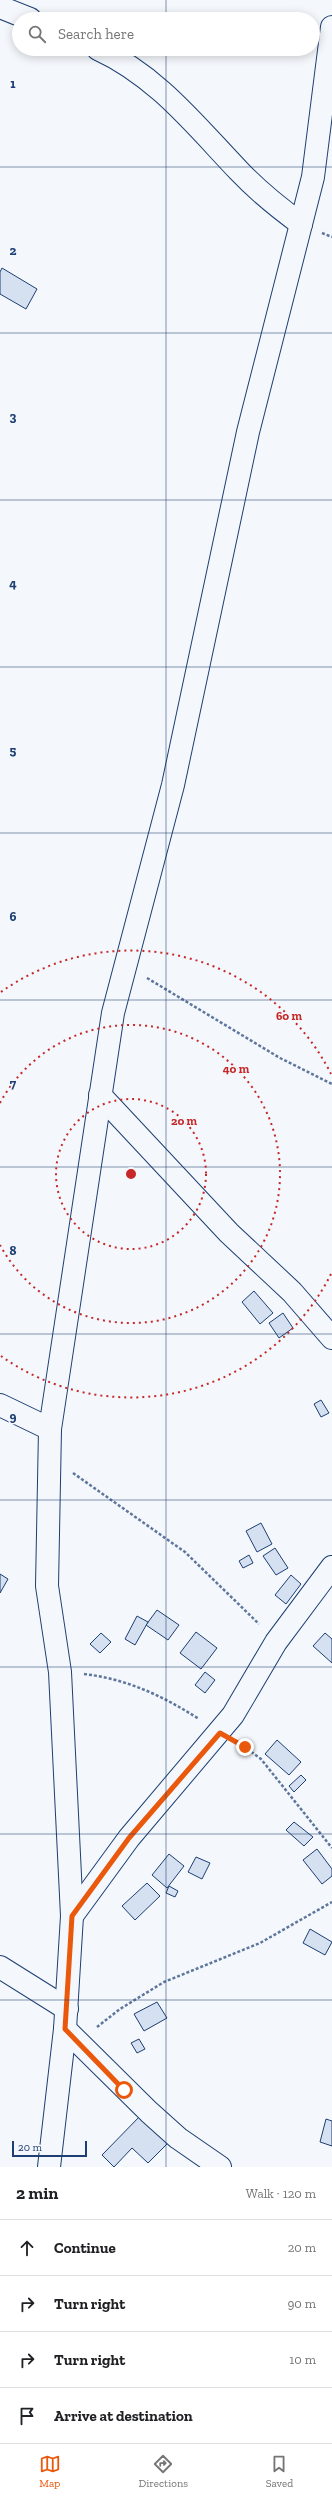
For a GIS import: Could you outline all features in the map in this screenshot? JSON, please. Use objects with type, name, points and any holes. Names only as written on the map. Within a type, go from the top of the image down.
[{"type":"street","points":[[0,7],[12,12]]},
{"type":"street","points":[[49,2167],[71,2027],[72,1916],[60,1672],[47,1586],[50,1429],[113,1013],[173,785],[248,432],[301,224],[317,148],[332,27]]},
{"type":"street","points":[[111,56],[137,70],[158,87],[256,188],[301,224]]},
{"type":"street","points":[[100,1095],[229,1233],[292,1292],[332,1338]]},
{"type":"street","points":[[0,1405],[50,1429]]},
{"type":"street","points":[[72,1916],[129,1838],[220,1733],[248,1692],[276,1642],[332,1567]]},
{"type":"street","points":[[0,1967],[71,2027],[124,2090],[178,2138],[220,2167]]},
{"type":"path","points":[[126,964],[177,998],[280,1058],[332,1084]]},
{"type":"path","points":[[49,1456],[134,1514],[185,1552],[276,1642]]},
{"type":"path","points":[[60,1672],[114,1678],[132,1684],[176,1704],[220,1733],[245,1747],[261,1759],[332,1848]]},
{"type":"path","points":[[71,2027],[111,2015],[164,1982],[260,1943],[332,1902]]},
{"type":"building","points":[[2,268],[37,289],[26,309],[0,294],[0,272]]},
{"type":"building","points":[[254,1291],[273,1313],[260,1324],[242,1302]]},
{"type":"building","points":[[283,1313],[293,1328],[279,1338],[269,1323]]},
{"type":"building","points":[[321,1400],[329,1413],[321,1417],[314,1404]]},
{"type":"building","points":[[261,1523],[272,1544],[257,1552],[246,1531]]},
{"type":"building","points":[[275,1548],[288,1568],[276,1575],[263,1556]]},
{"type":"building","points":[[249,1555],[253,1563],[243,1568],[239,1561]]},
{"type":"building","points":[[0,1574],[8,1579],[0,1593]]},
{"type":"building","points":[[291,1575],[301,1584],[286,1604],[275,1595]]},
{"type":"building","points":[[157,1610],[179,1625],[168,1640],[146,1625]]},
{"type":"building","points":[[137,1616],[148,1622],[135,1645],[125,1639]]},
{"type":"building","points":[[196,1632],[217,1648],[201,1669],[180,1653]]},
{"type":"building","points":[[101,1633],[111,1642],[100,1653],[90,1644]]},
{"type":"building","points":[[325,1633],[332,1639],[332,1663],[313,1646]]},
{"type":"building","points":[[205,1672],[215,1680],[205,1693],[195,1685]]},
{"type":"building","points":[[277,1740],[301,1762],[289,1775],[265,1754]]},
{"type":"building","points":[[301,1775],[306,1780],[294,1792],[289,1786]]},
{"type":"building","points":[[294,1822],[313,1837],[304,1846],[286,1830]]},
{"type":"building","points":[[317,1849],[332,1869],[332,1876],[322,1884],[303,1860]]},
{"type":"building","points":[[169,1854],[184,1866],[167,1888],[152,1875]]},
{"type":"building","points":[[196,1857],[210,1863],[202,1879],[188,1872]]},
{"type":"building","points":[[147,1883],[160,1896],[135,1920],[122,1906]]},
{"type":"building","points":[[169,1886],[178,1891],[175,1897],[166,1893]]},
{"type":"building","points":[[310,1929],[332,1942],[325,1955],[303,1943]]},
{"type":"building","points":[[157,2002],[167,2018],[144,2031],[134,2014]]},
{"type":"building","points":[[139,2039],[145,2049],[137,2053],[131,2043]]},
{"type":"building","points":[[142,2114],[170,2141],[148,2163],[132,2148],[114,2167],[102,2155]]},
{"type":"building","points":[[326,2119],[332,2121],[332,2146],[320,2142]]},
{"type":"route","points":[[124,2090],[80,2042],[65,2029],[72,1916],[106,1868],[157,1803],[220,1733],[245,1747]]}]
